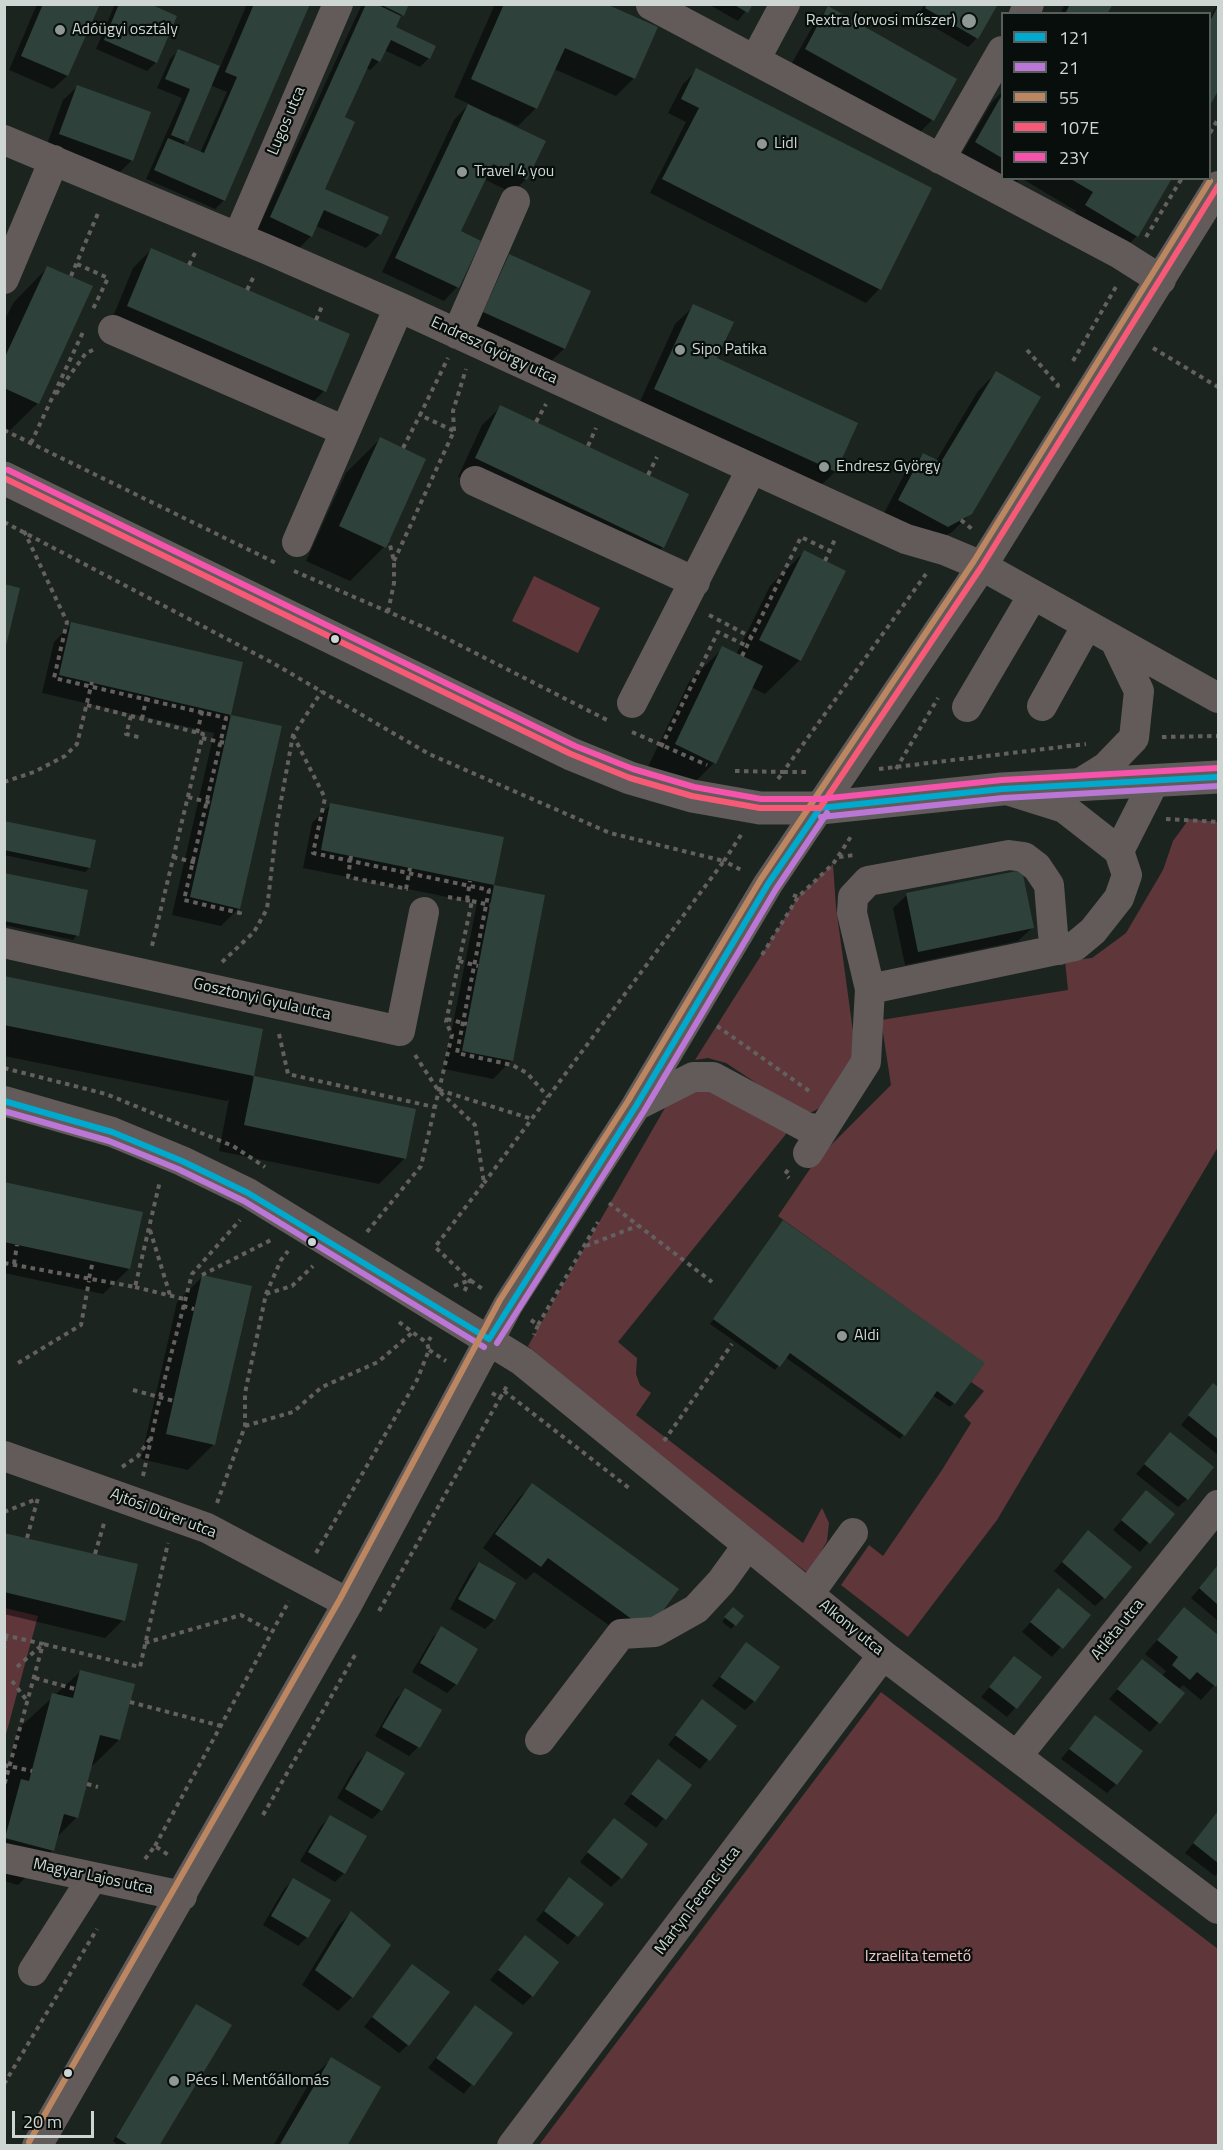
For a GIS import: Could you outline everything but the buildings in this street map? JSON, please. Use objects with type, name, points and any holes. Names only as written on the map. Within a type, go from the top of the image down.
[{"type":"main road","points":[[4,478],[571,754],[630,778],[692,796],[760,808],[820,808],[1002,789],[1218,777]]},
{"type":"street","name":"Lugos utca","points":[[238,237],[338,4]]},
{"type":"street","points":[[754,60],[785,4]]},
{"type":"street","points":[[651,5],[1120,254],[1161,280]]},
{"type":"street","points":[[940,159],[1001,53]]},
{"type":"street","name":"Endresz György utca","points":[[4,140],[399,307],[453,346],[751,470],[906,539],[944,550],[982,566],[1218,698]]},
{"type":"street","points":[[4,279],[54,160]]},
{"type":"street","points":[[37,2145],[182,1896],[348,1603],[508,1305],[636,1106],[768,884],[982,566],[1218,186]]},
{"type":"street","points":[[453,346],[515,201]]},
{"type":"street","points":[[297,542],[399,307]]},
{"type":"street","points":[[118,332],[345,431]]},
{"type":"street","points":[[627,720],[751,470]]},
{"type":"street","points":[[475,481],[689,592]]},
{"type":"street","points":[[967,707],[1033,595]]},
{"type":"street","points":[[1042,706],[1087,626]]},
{"type":"street","points":[[1077,785],[1106,767],[1134,738],[1139,691],[1116,643]]},
{"type":"street","points":[[1119,851],[1155,780]]},
{"type":"street","points":[[870,989],[1075,946],[1093,931],[1119,898],[1127,875],[1119,851],[1064,808],[1002,789]]},
{"type":"street","points":[[636,1106],[693,1077],[713,1077],[808,1128],[821,1130],[866,1062],[870,989],[852,913],[853,897],[868,881],[1009,855],[1024,857],[1037,867],[1049,885],[1053,934],[1059,950]]},
{"type":"street","points":[[400,1031],[415,901]]},
{"type":"street","name":"Gosztonyi Gyula utca","points":[[4,943],[400,1031]]},
{"type":"street","name":"Alkony utca","points":[[4,1101],[112,1132],[182,1161],[248,1193],[489,1339],[522,1361],[883,1655],[1218,1909]]},
{"type":"street","name":"Ajtósi Dürer utca","points":[[4,1456],[207,1528],[348,1603]]},
{"type":"street","name":"Atléta utca","points":[[1017,1756],[1218,1505]]},
{"type":"street","points":[[809,1594],[853,1533]]},
{"type":"street","points":[[540,1740],[621,1634],[656,1632],[696,1609],[721,1582],[747,1546]]},
{"type":"street","name":"Martyn Ferenc utca","points":[[512,2145],[883,1655]]},
{"type":"street","name":"Magyar Lajos utca","points":[[4,1858],[182,1896]]},
{"type":"street","points":[[33,1971],[93,1877]]},
{"type":"path","points":[[71,276],[102,204]]},
{"type":"path","points":[[189,265],[198,246]]},
{"type":"path","points":[[31,443],[108,278],[77,264]]},
{"type":"path","points":[[248,290],[256,272]]},
{"type":"path","points":[[316,320],[325,302]]},
{"type":"path","points":[[51,401],[86,353],[118,332]]},
{"type":"path","points":[[403,448],[453,346]]},
{"type":"path","points":[[1153,348],[1218,387]]},
{"type":"path","points":[[394,561],[454,431],[453,411],[467,365]]},
{"type":"path","points":[[536,422],[547,402]]},
{"type":"path","points":[[420,415],[454,431]]},
{"type":"path","points":[[588,446],[598,425]]},
{"type":"path","points":[[4,430],[324,586],[388,612],[627,720],[661,747],[708,766]]},
{"type":"path","points":[[648,475],[659,453]]},
{"type":"path","points":[[961,520],[972,529]]},
{"type":"path","points":[[4,522],[322,691],[429,754],[610,833],[724,861],[435,1247],[470,1280],[447,1313]]},
{"type":"path","points":[[24,531],[67,622],[54,678],[92,684],[202,710],[226,718],[223,743],[184,900],[240,913],[240,909]]},
{"type":"path","points":[[825,561],[838,535]]},
{"type":"path","points":[[742,656],[801,537],[830,551]]},
{"type":"path","points":[[388,612],[394,583],[394,561],[389,541]]},
{"type":"path","points":[[689,592],[751,637]]},
{"type":"path","points":[[661,747],[718,632],[747,646]]},
{"type":"path","points":[[4,782],[34,772],[65,756],[77,744],[92,684]]},
{"type":"path","points":[[216,969],[254,932],[267,909],[277,823],[292,735],[322,691]]},
{"type":"path","points":[[142,719],[147,697]]},
{"type":"path","points":[[87,705],[203,734],[145,974]]},
{"type":"path","points":[[197,733],[202,710]]},
{"type":"path","points":[[131,716],[126,734],[142,738]]},
{"type":"path","points":[[1134,738],[1218,736]]},
{"type":"path","points":[[202,738],[223,743]]},
{"type":"path","points":[[844,772],[1088,744]]},
{"type":"path","points":[[729,771],[783,772]]},
{"type":"path","points":[[188,797],[209,802]]},
{"type":"path","points":[[1135,820],[1189,819],[1218,822]]},
{"type":"path","points":[[348,878],[351,856]]},
{"type":"path","points":[[173,857],[195,862]]},
{"type":"path","points":[[410,868],[415,901]]},
{"type":"path","points":[[470,880],[467,900],[490,905]]},
{"type":"path","points":[[366,1233],[421,1166],[452,1035],[447,1019],[472,901]]},
{"type":"path","points":[[459,961],[478,966]]},
{"type":"path","points":[[447,1019],[467,1024]]},
{"type":"path","points":[[717,1026],[821,1130]]},
{"type":"path","points":[[278,1029],[288,1074],[434,1107]]},
{"type":"path","points":[[400,1031],[438,1090],[475,1125],[484,1184]]},
{"type":"path","points":[[512,1065],[527,1073],[548,1097]]},
{"type":"path","points":[[301,1086],[303,1078]]},
{"type":"path","points":[[438,1090],[532,1119]]},
{"type":"path","points":[[370,1100],[372,1094]]},
{"type":"path","points":[[149,1176],[168,1184]]},
{"type":"path","points":[[135,1287],[160,1180]]},
{"type":"path","points":[[609,1203],[712,1282]]},
{"type":"path","points":[[230,1215],[248,1224]]},
{"type":"path","points":[[143,1476],[160,1397],[192,1274],[240,1220]]},
{"type":"path","points":[[584,1247],[638,1226]]},
{"type":"path","points":[[149,1227],[170,1295]]},
{"type":"path","points":[[202,1275],[274,1238],[266,1234]]},
{"type":"path","points":[[216,1508],[245,1426],[245,1394],[266,1294],[280,1260],[290,1248],[282,1243]]},
{"type":"path","points":[[14,1264],[17,1245]]},
{"type":"path","points":[[266,1294],[292,1286],[316,1263],[307,1258]]},
{"type":"path","points":[[18,1364],[81,1324],[93,1261]]},
{"type":"path","points":[[4,1263],[135,1287],[184,1299]]},
{"type":"path","points":[[183,1306],[194,1309]]},
{"type":"path","points":[[394,1319],[428,1343]]},
{"type":"path","points":[[245,1426],[293,1412],[322,1388],[378,1362],[413,1332]]},
{"type":"path","points":[[659,1448],[732,1344]]},
{"type":"path","points":[[133,1390],[174,1401]]},
{"type":"path","points":[[122,1467],[138,1456],[152,1436]]},
{"type":"path","points":[[27,1538],[40,1490]]},
{"type":"path","points":[[4,1512],[38,1498]]},
{"type":"path","points":[[95,1554],[107,1514]]},
{"type":"path","points":[[4,1650],[5,1635],[140,1667],[169,1536]]},
{"type":"path","points":[[145,1643],[241,1615],[272,1632]]},
{"type":"path","points":[[17,1667],[43,1644]]},
{"type":"path","points":[[4,1785],[43,1644]]},
{"type":"path","points":[[35,1678],[75,1689]]},
{"type":"path","points":[[12,1681],[28,1702]]},
{"type":"path","points":[[130,1702],[221,1726]]},
{"type":"path","points":[[4,1765],[32,1771]]},
{"type":"path","points":[[87,1784],[98,1787]]},
{"type":"green space","points":[[534,576],[600,608],[578,653],[512,621]]},
{"type":"green space","points":[[1189,819],[1218,822],[1218,1147],[997,1520],[908,1637],[841,1585],[869,1545],[883,1556],[942,1470],[971,1423],[964,1416],[984,1391],[971,1382],[984,1363],[778,1216],[816,1160],[891,1085],[881,1020],[1068,990],[1065,961],[1092,958],[1126,933],[1163,870],[1173,841]]},
{"type":"green space","points":[[833,864],[855,1062],[827,1104],[812,1112],[800,1112],[726,1063],[708,1058],[695,1060],[798,897]]},
{"type":"green space","points":[[693,1077],[789,1127],[786,1134],[618,1342],[637,1358],[636,1374],[640,1385],[651,1393],[636,1415],[803,1543],[822,1508],[829,1523],[827,1541],[809,1574],[653,1456],[528,1346],[677,1087]]},
{"type":"green space","points":[[4,1608],[38,1616],[5,1738]]},
{"type":"green space","name":"Izraelita temető","points":[[881,1692],[1218,1949],[1218,2145],[539,2145]]},
{"type":"transit line","name":"55","points":[[29,2142],[340,1599],[500,1300],[628,1101],[761,879],[974,561],[1210,181]]},
{"type":"transit line","name":"107E","points":[[820,808],[982,566],[1218,186]]},
{"type":"transit line","name":"23Y","points":[[8,470],[575,746],[633,769],[694,787],[761,799],[820,799],[1002,780],[1218,768]]},
{"type":"transit line","name":"107E","points":[[4,478],[571,754],[630,778],[692,796],[760,808],[820,808]]},
{"type":"transit line","name":"121","points":[[820,808],[1002,789],[1218,777]]},
{"type":"transit line","name":"21","points":[[821,817],[1003,798],[1218,786]]},
{"type":"transit line","name":"121","points":[[489,1339],[636,1106],[768,884],[820,808]]},
{"type":"transit line","name":"21","points":[[497,1343],[644,1111],[776,889],[827,813]]},
{"type":"transit line","name":"121","points":[[4,1101],[112,1132],[182,1161],[248,1193],[489,1339]]},
{"type":"transit line","name":"21","points":[[4,1111],[109,1141],[178,1169],[244,1201],[484,1347]]},
{"type":"place","name":"Rextra (orvosi műszer)","points":[[969,21]]},
{"type":"place","name":"Adóügyi osztály","points":[[60,30]]},
{"type":"place","name":"Lidl","points":[[762,144]]},
{"type":"place","name":"Travel 4 you","points":[[462,172]]},
{"type":"place","name":"Sipo Patika","points":[[680,350]]},
{"type":"place","name":"Endresz György","points":[[824,467]]},
{"type":"place","name":"Aldi","points":[[842,1336]]},
{"type":"place","name":"Pécs I. Mentőállomás","points":[[174,2081]]}]
